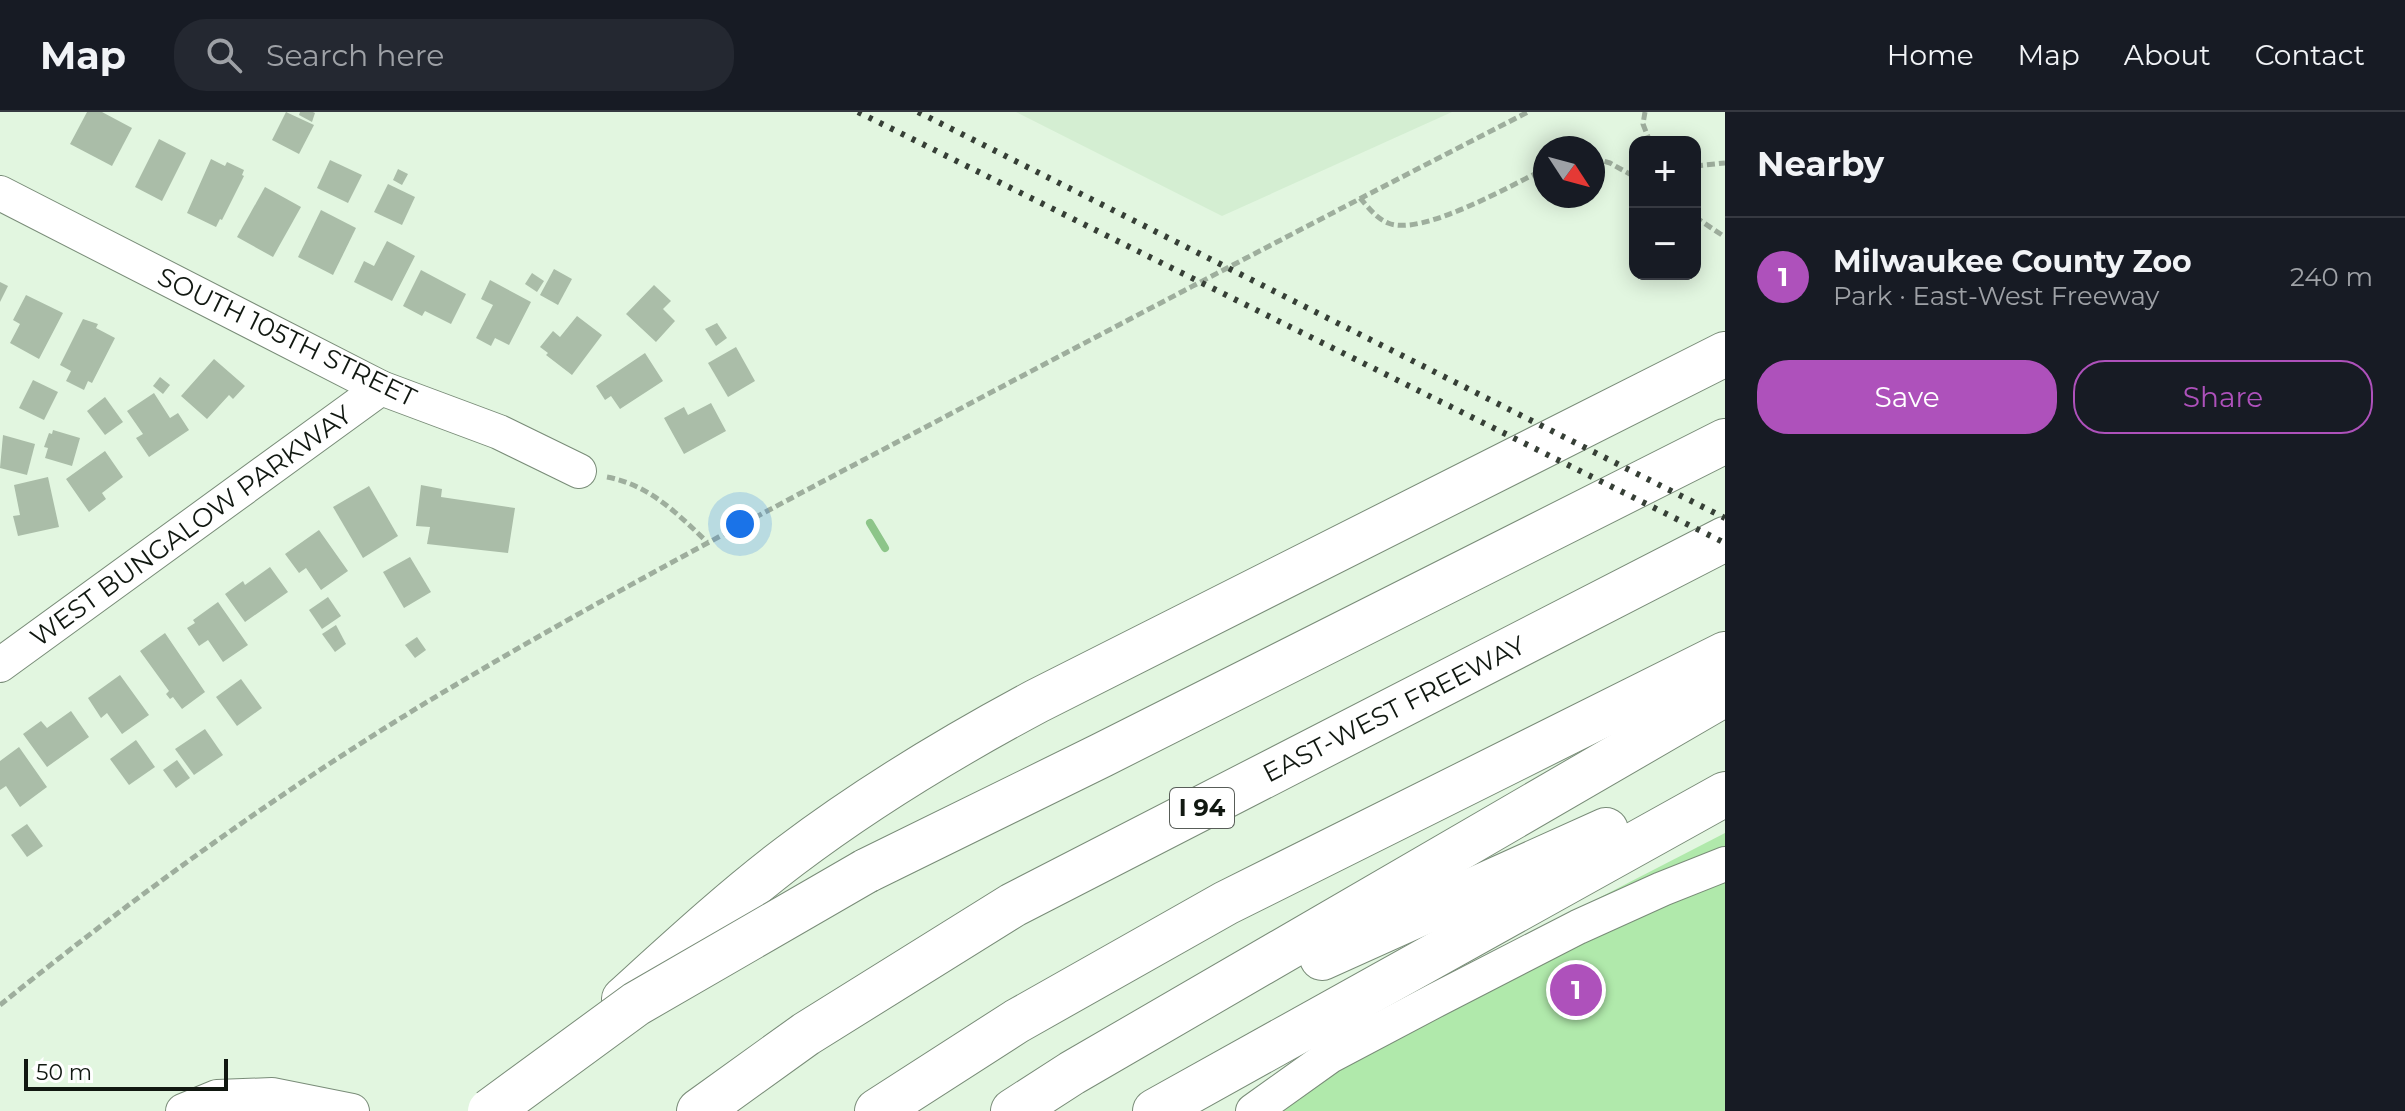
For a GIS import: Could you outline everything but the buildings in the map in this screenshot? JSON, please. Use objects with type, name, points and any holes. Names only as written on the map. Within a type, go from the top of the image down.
[{"type":"highway","points":[[508,1111],[628,996],[763,877],[816,836],[918,768],[1037,701],[1725,354]]},
{"type":"highway","points":[[490,1111],[636,1004],[866,871],[1725,441]]},
{"type":"highway","name":"EAST-WEST FREEWAY","points":[[699,1111],[806,1034],[1013,905],[1725,539]]},
{"type":"highway","points":[[877,1111],[1017,1021],[1226,903],[1725,654]]},
{"type":"highway","points":[[1013,1111],[1072,1073],[1725,694]]},
{"type":"highway","points":[[1210,995],[1294,970],[1725,775]]},
{"type":"highway","points":[[1155,1111],[1202,1082],[1725,794]]},
{"type":"street","name":"SOUTH 105TH STREET","points":[[0,193],[381,388],[499,432],[579,471]]},
{"type":"street","name":"WEST BUNGALOW PARKWAY","points":[[0,665],[381,388]]},
{"type":"street","points":[[1253,1111],[1351,1044],[1578,927],[1725,864]]},
{"type":"street","points":[[183,1111],[217,1097],[272,1095],[352,1111]]},
{"type":"path","points":[[0,1005],[173,872],[314,775],[450,688],[707,542],[1528,112]]},
{"type":"path","points":[[1645,112],[1643,124],[1648,136]]},
{"type":"path","points":[[1605,162],[1629,174]]},
{"type":"path","points":[[1701,165],[1725,163]]},
{"type":"path","points":[[1360,198],[1373,213],[1388,223],[1408,226],[1431,222],[1533,175]]},
{"type":"path","points":[[1701,221],[1725,237]]},
{"type":"path","points":[[579,471],[628,481],[665,502],[707,542]]},
{"type":"shaded area","points":[[1016,112],[1452,112],[1222,216]]},
{"type":"green space","points":[[1725,833],[1725,1111],[1235,1111],[1326,1045]]},
{"type":"waterway","points":[[870,523],[885,548]]},
{"type":"railway","points":[[858,112],[1725,543]]},
{"type":"railway","points":[[918,112],[1725,518]]},
{"type":"place","name":"Milwaukee County Zoo","points":[[1576,990]]}]
